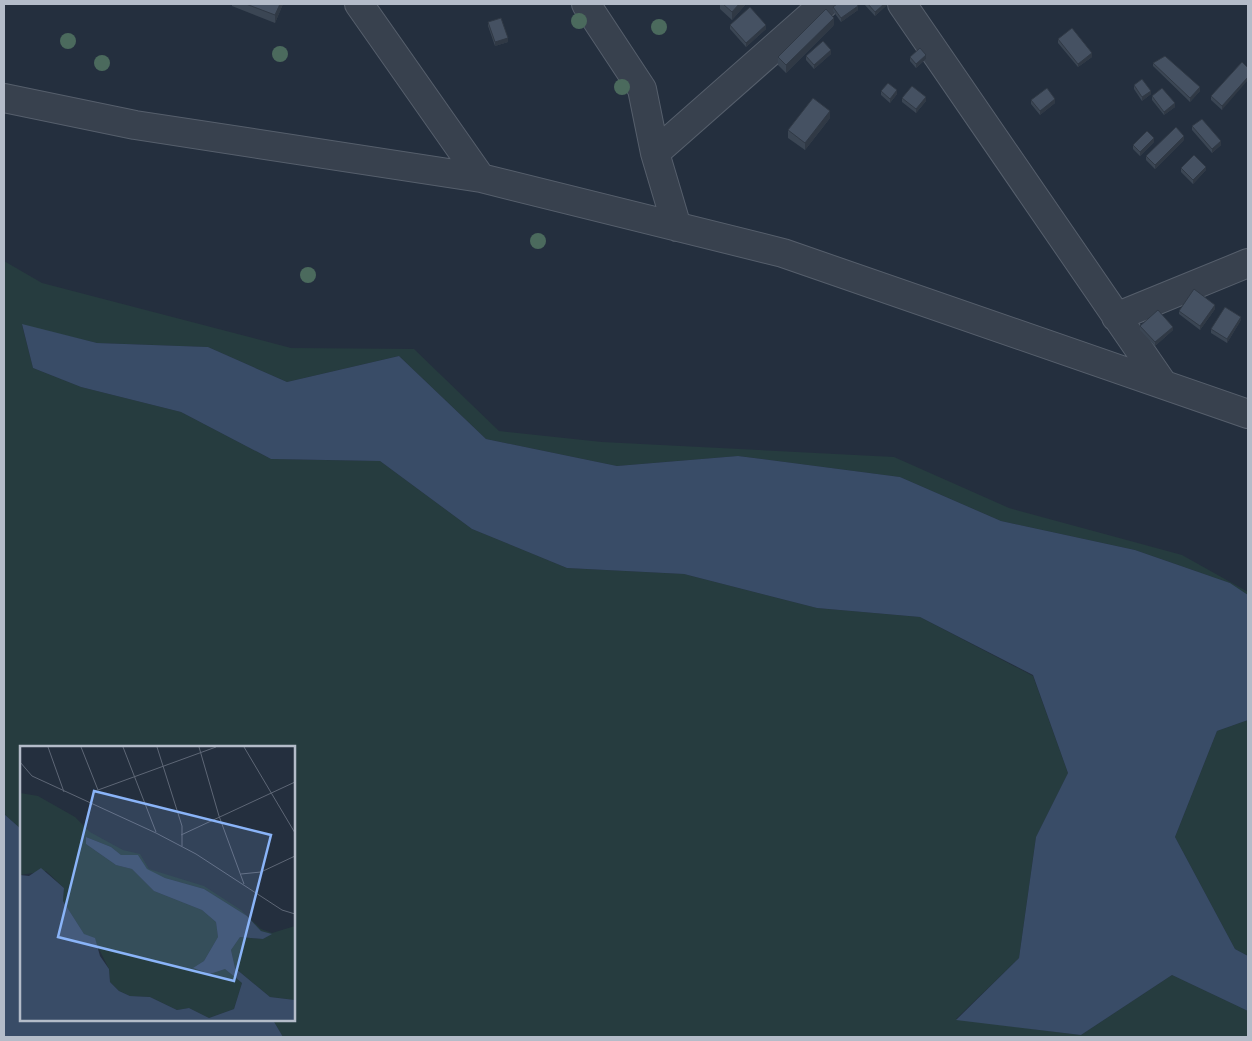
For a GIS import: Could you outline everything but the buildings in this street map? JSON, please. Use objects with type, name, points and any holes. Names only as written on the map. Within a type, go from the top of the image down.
[{"type":"street","points":[[359,4],[481,178]]},
{"type":"street","points":[[586,4],[642,89],[655,153],[677,227]]},
{"type":"street","points":[[655,153],[824,4]]},
{"type":"street","points":[[902,4],[1163,384]]},
{"type":"street","points":[[4,98],[136,125],[481,178],[783,253],[1248,414]]},
{"type":"street","points":[[1116,317],[1248,263]]},
{"type":"green space","points":[[4,261],[42,283],[291,348],[414,349],[499,431],[602,442],[894,457],[1009,508],[1182,555],[1248,592],[1248,595],[1230,583],[1135,550],[1001,521],[900,477],[738,456],[617,466],[486,439],[399,356],[287,382],[208,347],[97,343],[22,325],[33,368],[81,387],[181,412],[271,459],[380,461],[472,529],[567,568],[684,574],[817,608],[920,617],[1033,676],[1068,773],[1036,837],[1019,958],[956,1019],[1081,1035],[1172,975],[1248,1011],[1248,1037],[283,1037],[274,1021],[295,1021],[295,746],[20,746],[20,828],[4,814]]},
{"type":"green space","points":[[1248,720],[1248,956],[1235,949],[1175,837],[1217,731]]},
{"type":"water","points":[[22,324],[97,343],[208,347],[287,382],[399,356],[486,439],[617,466],[738,456],[900,477],[1001,521],[1135,550],[1230,583],[1248,595],[1248,720],[1217,731],[1175,837],[1235,949],[1248,956],[1248,1011],[1172,975],[1081,1035],[956,1020],[1019,958],[1036,837],[1068,773],[1033,675],[920,617],[817,608],[684,574],[567,568],[472,529],[380,461],[271,459],[181,412],[81,387],[33,368]]},
{"type":"water","points":[[4,814],[20,828],[20,1021],[274,1021],[283,1037],[4,1037]]}]
